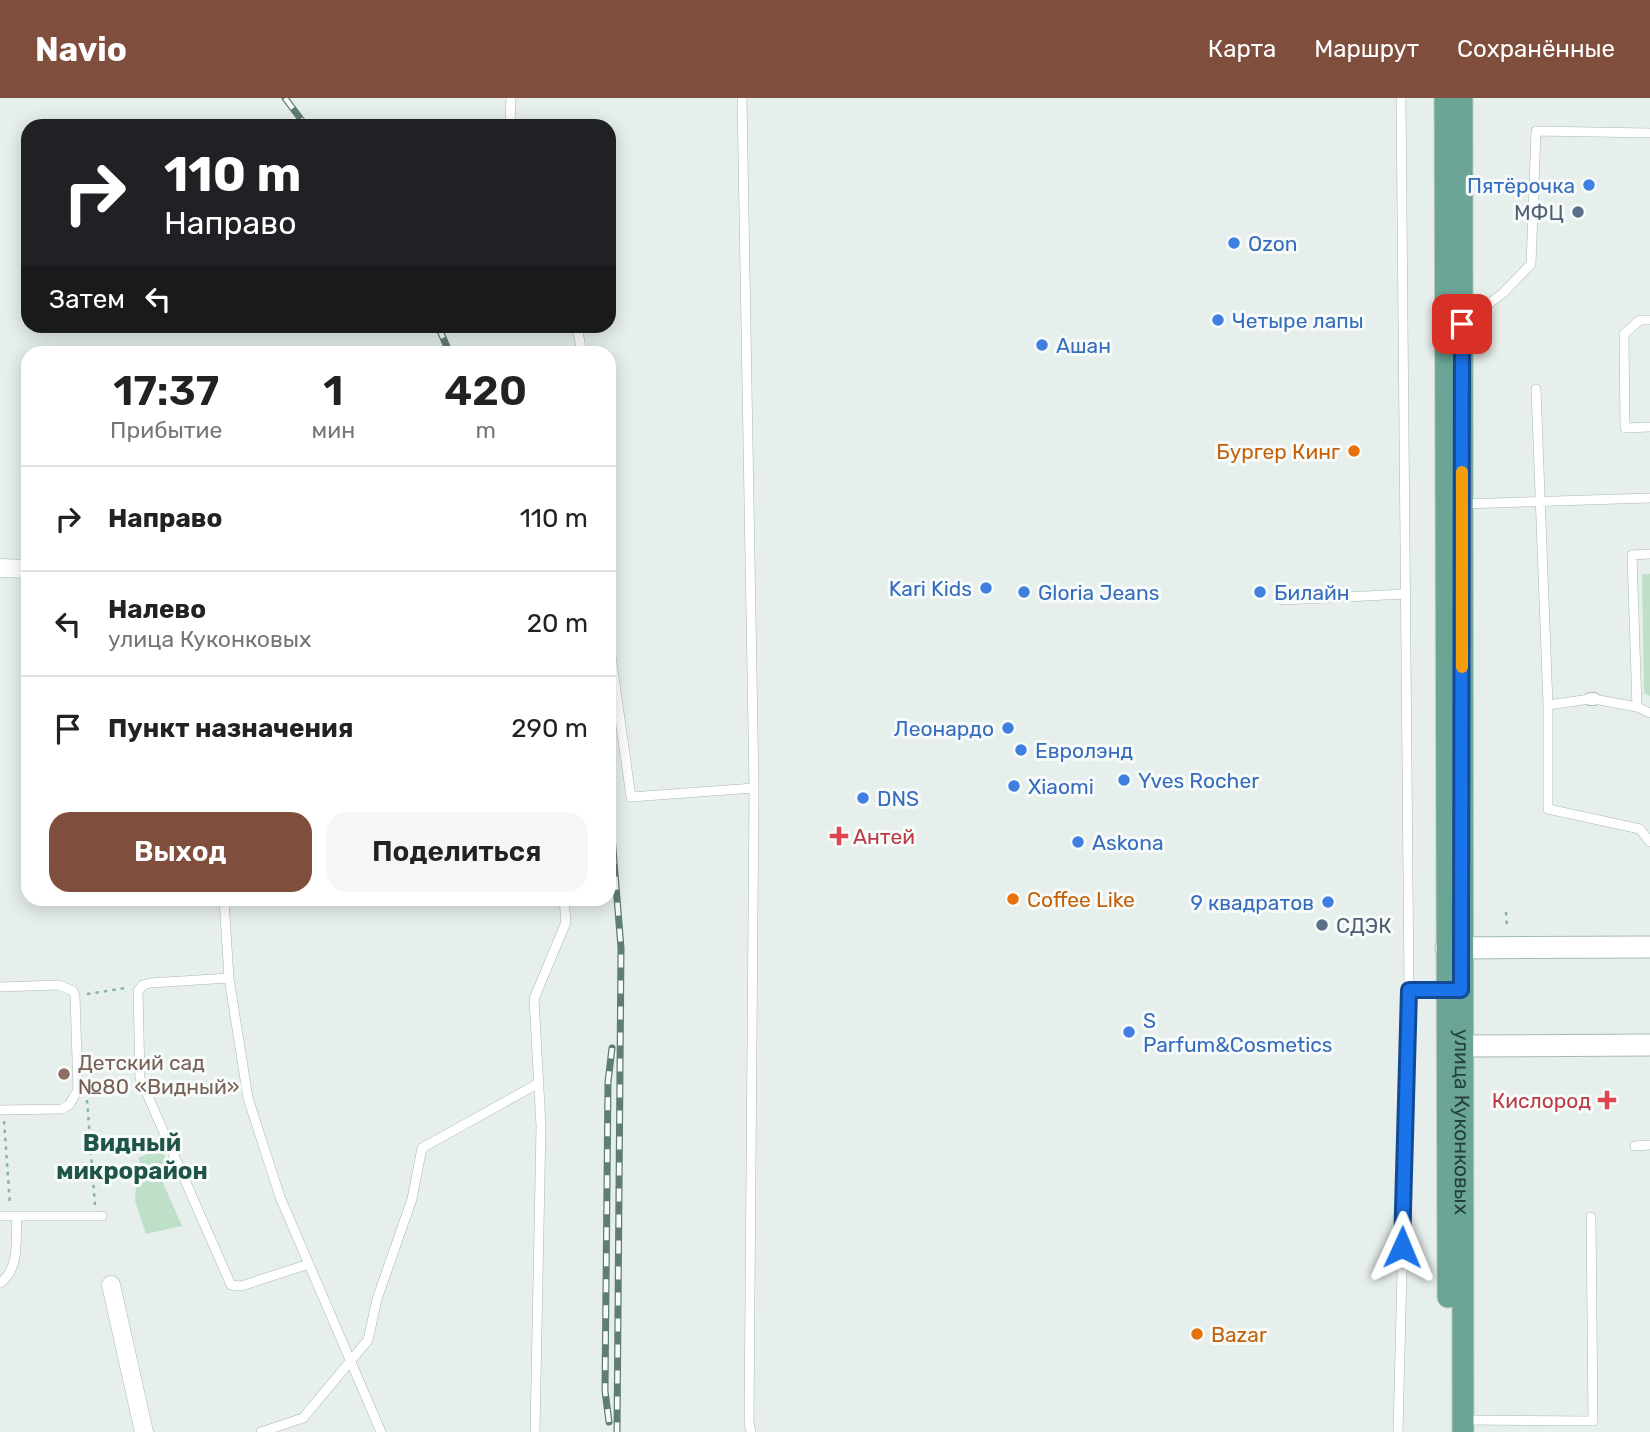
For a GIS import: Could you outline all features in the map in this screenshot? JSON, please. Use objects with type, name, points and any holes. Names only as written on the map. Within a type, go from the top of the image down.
[{"type":"main road","name":"улица Куконковых","points":[[1445,98],[1458,1428]]},
{"type":"main road","name":"улица Куконковых","points":[[1454,948],[1462,504],[1462,98]]},
{"type":"main road","points":[[1454,948],[1650,947]]},
{"type":"main road","points":[[1454,990],[1454,1014],[1469,1032],[1508,1044]]},
{"type":"main road","points":[[1454,990],[1462,1046],[1650,1045]]},
{"type":"main road","name":"улица Куконковых","points":[[1458,1428],[1461,1022]]},
{"type":"street","points":[[0,568],[21,569]]},
{"type":"street","points":[[111,1285],[144,1432]]},
{"type":"lane","points":[[510,119],[511,98]]},
{"type":"lane","points":[[742,98],[754,788],[749,1410],[751,1432]]},
{"type":"lane","points":[[1398,1432],[1409,990],[1401,98]]},
{"type":"lane","points":[[1462,324],[1503,293],[1531,264],[1536,131],[1650,133]]},
{"type":"lane","points":[[1650,320],[1640,320],[1624,334],[1625,428],[1650,428]]},
{"type":"lane","points":[[1536,389],[1548,705],[1548,809],[1640,829],[1650,842]]},
{"type":"lane","points":[[1462,504],[1650,498]]},
{"type":"lane","points":[[1637,707],[1632,555],[1650,554]]},
{"type":"lane","points":[[1283,600],[1406,594]]},
{"type":"lane","points":[[616,691],[631,797],[754,788]]},
{"type":"lane","points":[[1548,705],[1592,699],[1637,707],[1650,713]]},
{"type":"lane","points":[[224,906],[229,978],[248,1098],[280,1196],[381,1432]]},
{"type":"lane","points":[[535,1432],[541,1126],[534,999],[566,922],[565,906]]},
{"type":"lane","points":[[229,978],[143,985],[138,991],[140,1077],[231,1285],[241,1286],[309,1264]]},
{"type":"lane","points":[[0,987],[59,985],[66,986],[75,996],[78,1090],[75,1098],[62,1109],[2,1110]]},
{"type":"lane","points":[[1409,990],[1454,990]]},
{"type":"lane","points":[[261,1432],[303,1419],[368,1340],[377,1300],[412,1199],[422,1148],[539,1083]]},
{"type":"lane","points":[[1635,1146],[1650,1146]]},
{"type":"lane","points":[[0,1216],[99,1216]]},
{"type":"lane","points":[[0,1283],[12,1270],[15,1260],[14,1216]]},
{"type":"lane","points":[[1458,1428],[1502,1419],[1593,1421],[1591,1217]]},
{"type":"path","points":[[1506,912],[1507,935]]},
{"type":"path","points":[[75,996],[119,989]]},
{"type":"path","points":[[75,1098],[87,1097],[99,1216]]},
{"type":"path","points":[[2,1110],[14,1216]]},
{"type":"green space","points":[[1642,574],[1650,574],[1650,696],[1644,693]]},
{"type":"green space","points":[[161,1148],[171,1171],[160,1176],[182,1226],[146,1234],[135,1201],[136,1186],[148,1180],[138,1158]]},
{"type":"railway","points":[[285,98],[301,119]]},
{"type":"railway","points":[[441,333],[447,346]]},
{"type":"railway","points":[[616,886],[621,948],[617,1432]]},
{"type":"railway","points":[[609,1422],[605,1391],[608,1082],[612,1048]]},
{"type":"slow traffic","points":[[1462,472],[1462,667]]},
{"type":"place","name":"Пятёрочка","points":[[1589,185]]},
{"type":"place","name":"МФЦ","points":[[1578,212]]},
{"type":"place","name":"Ozon","points":[[1234,243]]},
{"type":"place","name":"Четыре лапы","points":[[1218,320]]},
{"type":"place","name":"Ашан","points":[[1042,345]]},
{"type":"place","name":"Бургер Кинг","points":[[1354,451]]},
{"type":"place","name":"Kari Kids","points":[[986,588]]},
{"type":"place","name":"Gloria Jeans","points":[[1024,592]]},
{"type":"place","name":"Билайн","points":[[1260,592]]},
{"type":"place","name":"Леонардо","points":[[1008,728]]},
{"type":"place","name":"Евролэнд","points":[[1021,750]]},
{"type":"place","name":"Yves Rocher","points":[[1124,780]]},
{"type":"place","name":"Xiaomi","points":[[1014,786]]},
{"type":"place","name":"DNS","points":[[863,798]]},
{"type":"place","name":"Антей","points":[[839,836]]},
{"type":"place","name":"Askona","points":[[1078,842]]},
{"type":"place","name":"Coffee Like","points":[[1013,899]]},
{"type":"place","name":"9 квадратов","points":[[1328,902]]},
{"type":"place","name":"СДЭК","points":[[1322,925]]},
{"type":"place","name":"S Parfum&Cosmetics","points":[[1129,1032]]},
{"type":"place","name":"Детский сад №80 «Видный»","points":[[64,1074]]},
{"type":"place","name":"Кислород","points":[[1607,1100]]},
{"type":"place","name":"Bazar","points":[[1197,1334]]},
{"type":"district","name":"Видный микрорайон","points":[[132,1157]]},
{"type":"route","points":[[1402,1247],[1409,990],[1461,990],[1462,324]]}]
